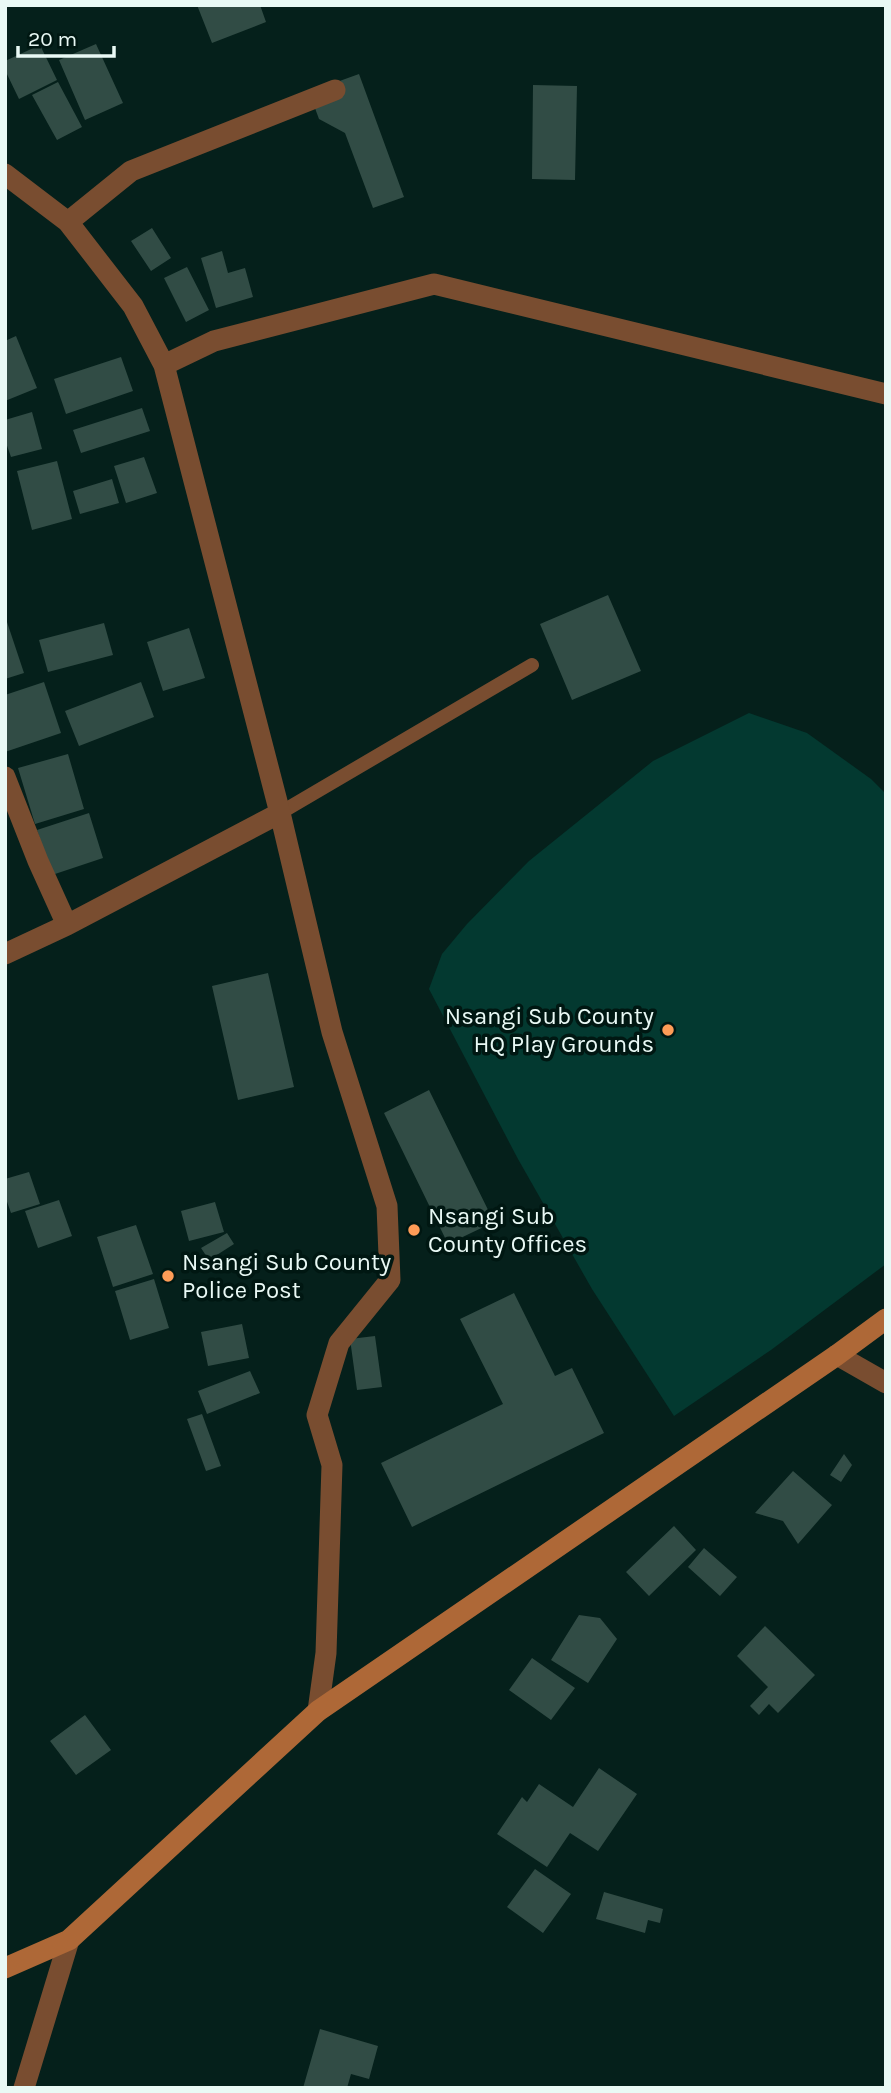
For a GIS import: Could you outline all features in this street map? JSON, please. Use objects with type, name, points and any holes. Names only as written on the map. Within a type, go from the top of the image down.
[{"type":"street","points":[[68,222],[131,171],[335,90]]},
{"type":"street","points":[[5,174],[68,222],[133,306],[164,365],[280,813],[332,1032],[387,1206],[390,1280],[339,1343],[317,1415],[332,1465],[326,1653],[318,1711]]},
{"type":"street","points":[[164,365],[214,341],[434,284],[886,394]]},
{"type":"street","points":[[5,777],[67,925]]},
{"type":"street","points":[[5,954],[67,925],[280,813]]},
{"type":"street","points":[[5,1968],[69,1940],[318,1711],[886,1319]]},
{"type":"street","points":[[837,1355],[886,1383]]},
{"type":"street","points":[[24,2088],[69,1940]]},
{"type":"lane","points":[[280,813],[532,665]]},
{"type":"green space","name":"Nsangi Sub County HQ Play Grounds","points":[[749,713],[807,733],[871,779],[886,794],[886,1264],[771,1350],[674,1416],[592,1289],[518,1159],[429,989],[442,954],[467,924],[529,861],[653,761]]},
{"type":"building","points":[[197,5],[260,5],[266,22],[212,43]]},
{"type":"building","points":[[96,44],[123,103],[85,120],[59,60]]},
{"type":"building","points":[[40,45],[57,80],[19,99],[5,70],[5,61]]},
{"type":"building","points":[[359,74],[404,197],[373,208],[345,133],[319,119],[309,92]]},
{"type":"building","points":[[58,82],[82,127],[57,140],[32,95]]},
{"type":"building","points":[[533,85],[577,86],[575,180],[532,179]]},
{"type":"building","points":[[152,228],[171,258],[151,271],[131,241]]},
{"type":"building","points":[[222,251],[228,273],[245,268],[253,297],[216,308],[201,258]]},
{"type":"building","points":[[187,267],[209,310],[186,322],[164,278]]},
{"type":"building","points":[[16,336],[37,388],[5,401],[5,341]]},
{"type":"building","points":[[121,357],[133,391],[66,414],[54,379]]},
{"type":"building","points":[[142,408],[150,431],[81,453],[73,430]]},
{"type":"building","points":[[32,412],[42,449],[11,457],[5,440],[5,420]]},
{"type":"building","points":[[144,457],[157,493],[126,503],[114,466]]},
{"type":"building","points":[[57,461],[72,519],[32,530],[17,471]]},
{"type":"building","points":[[112,479],[119,503],[80,514],[73,491]]},
{"type":"building","points":[[608,595],[641,671],[572,700],[540,624]]},
{"type":"building","points":[[5,616],[24,673],[5,679]]},
{"type":"building","points":[[104,623],[113,655],[48,672],[39,640]]},
{"type":"building","points":[[189,628],[205,678],[163,691],[147,642]]},
{"type":"building","points":[[44,682],[61,733],[5,752],[5,695]]},
{"type":"building","points":[[141,682],[154,717],[79,746],[65,711]]},
{"type":"building","points":[[68,754],[84,809],[35,824],[18,768]]},
{"type":"building","points":[[89,813],[103,858],[52,875],[37,830]]},
{"type":"building","points":[[268,973],[294,1087],[238,1100],[212,986]]},
{"type":"building","points":[[429,1090],[494,1222],[448,1244],[384,1113]]},
{"type":"building","points":[[29,1172],[40,1204],[11,1213],[5,1196],[5,1179]]},
{"type":"building","points":[[59,1200],[72,1236],[38,1248],[25,1211]]},
{"type":"building","points":[[215,1202],[224,1232],[189,1241],[181,1211]]},
{"type":"building","points":[[136,1225],[153,1274],[113,1287],[97,1237]]},
{"type":"building","points":[[227,1233],[234,1244],[209,1260],[201,1248]]},
{"type":"building","points":[[154,1279],[169,1328],[130,1340],[115,1291]]},
{"type":"building","points":[[514,1293],[555,1376],[572,1368],[604,1433],[412,1527],[381,1463],[503,1404],[460,1319]]},
{"type":"building","points":[[242,1324],[249,1358],[208,1366],[201,1332]]},
{"type":"building","points":[[375,1336],[382,1387],[357,1390],[350,1339]]},
{"type":"building","points":[[250,1371],[260,1393],[207,1414],[198,1391]]},
{"type":"building","points":[[202,1414],[221,1466],[206,1471],[187,1419]]},
{"type":"building","points":[[844,1454],[852,1465],[841,1482],[830,1475]]},
{"type":"building","points":[[793,1471],[832,1505],[798,1544],[783,1521],[755,1513]]},
{"type":"building","points":[[674,1526],[696,1550],[649,1596],[626,1572]]},
{"type":"building","points":[[704,1548],[737,1577],[720,1596],[688,1567]]},
{"type":"building","points":[[579,1615],[600,1618],[617,1639],[588,1683],[551,1660]]},
{"type":"building","points":[[765,1626],[815,1675],[778,1713],[769,1704],[759,1715],[750,1706],[768,1687],[737,1656]]},
{"type":"building","points":[[532,1658],[575,1688],[551,1720],[509,1690]]},
{"type":"building","points":[[85,1715],[111,1750],[76,1775],[50,1741]]},
{"type":"building","points":[[599,1768],[637,1794],[598,1851],[570,1833],[547,1867],[497,1834],[522,1797],[527,1802],[539,1784],[573,1807]]},
{"type":"building","points":[[535,1869],[571,1894],[543,1933],[507,1907]]},
{"type":"building","points":[[604,1892],[663,1909],[660,1923],[648,1920],[645,1933],[596,1919]]},
{"type":"building","points":[[320,2029],[378,2046],[369,2079],[351,2074],[347,2088],[303,2088]]},
{"type":"place","name":"Nsangi Sub County HQ Play Grounds","points":[[668,1030]]},
{"type":"place","name":"Nsangi Sub County Offices","points":[[414,1230]]},
{"type":"place","name":"Nsangi Sub County Police Post","points":[[168,1276]]}]
